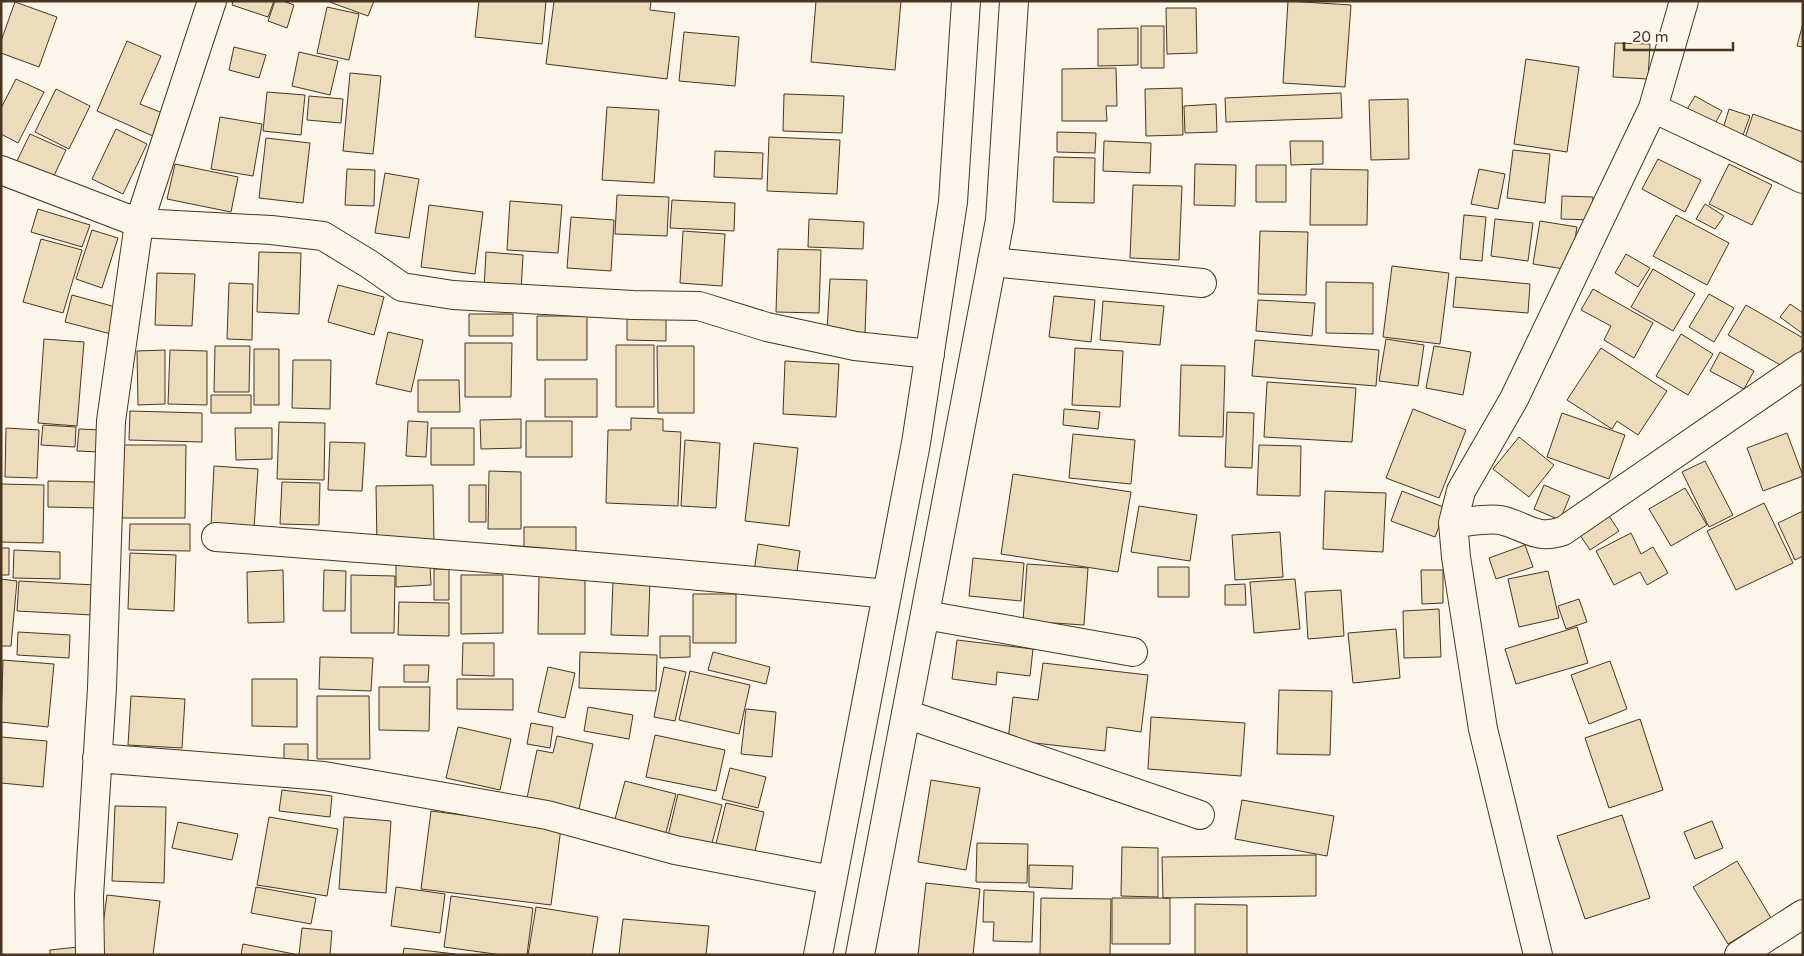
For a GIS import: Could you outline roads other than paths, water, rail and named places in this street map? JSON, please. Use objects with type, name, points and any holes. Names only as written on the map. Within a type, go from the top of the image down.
[{"type":"street","points":[[90,955],[88,896],[102,688],[111,421],[139,224],[212,1]]},
{"type":"street","points":[[818,955],[916,443],[930,354],[953,202],[966,1]]},
{"type":"street","points":[[860,955],[1000,220],[1014,1]]},
{"type":"street","points":[[1538,955],[1483,729],[1456,557],[1453,523],[1461,491],[1514,399],[1654,108],[1684,1]]},
{"type":"street","points":[[1654,108],[1803,179]]},
{"type":"street","points":[[1,170],[139,224],[271,230],[323,236],[402,287],[462,295],[633,305],[699,306],[767,327],[855,346],[930,354]]},
{"type":"street","points":[[992,262],[1202,283]]},
{"type":"street","points":[[1453,523],[1499,520],[1538,534],[1550,536],[1563,532],[1803,366]]},
{"type":"street","points":[[216,537],[496,558],[887,594]]},
{"type":"street","points":[[924,615],[1133,652]]},
{"type":"street","points":[[906,714],[1200,816]]},
{"type":"street","points":[[97,758],[324,776],[547,816],[675,850],[832,880]]},
{"type":"street","points":[[1739,955],[1803,914]]}]
